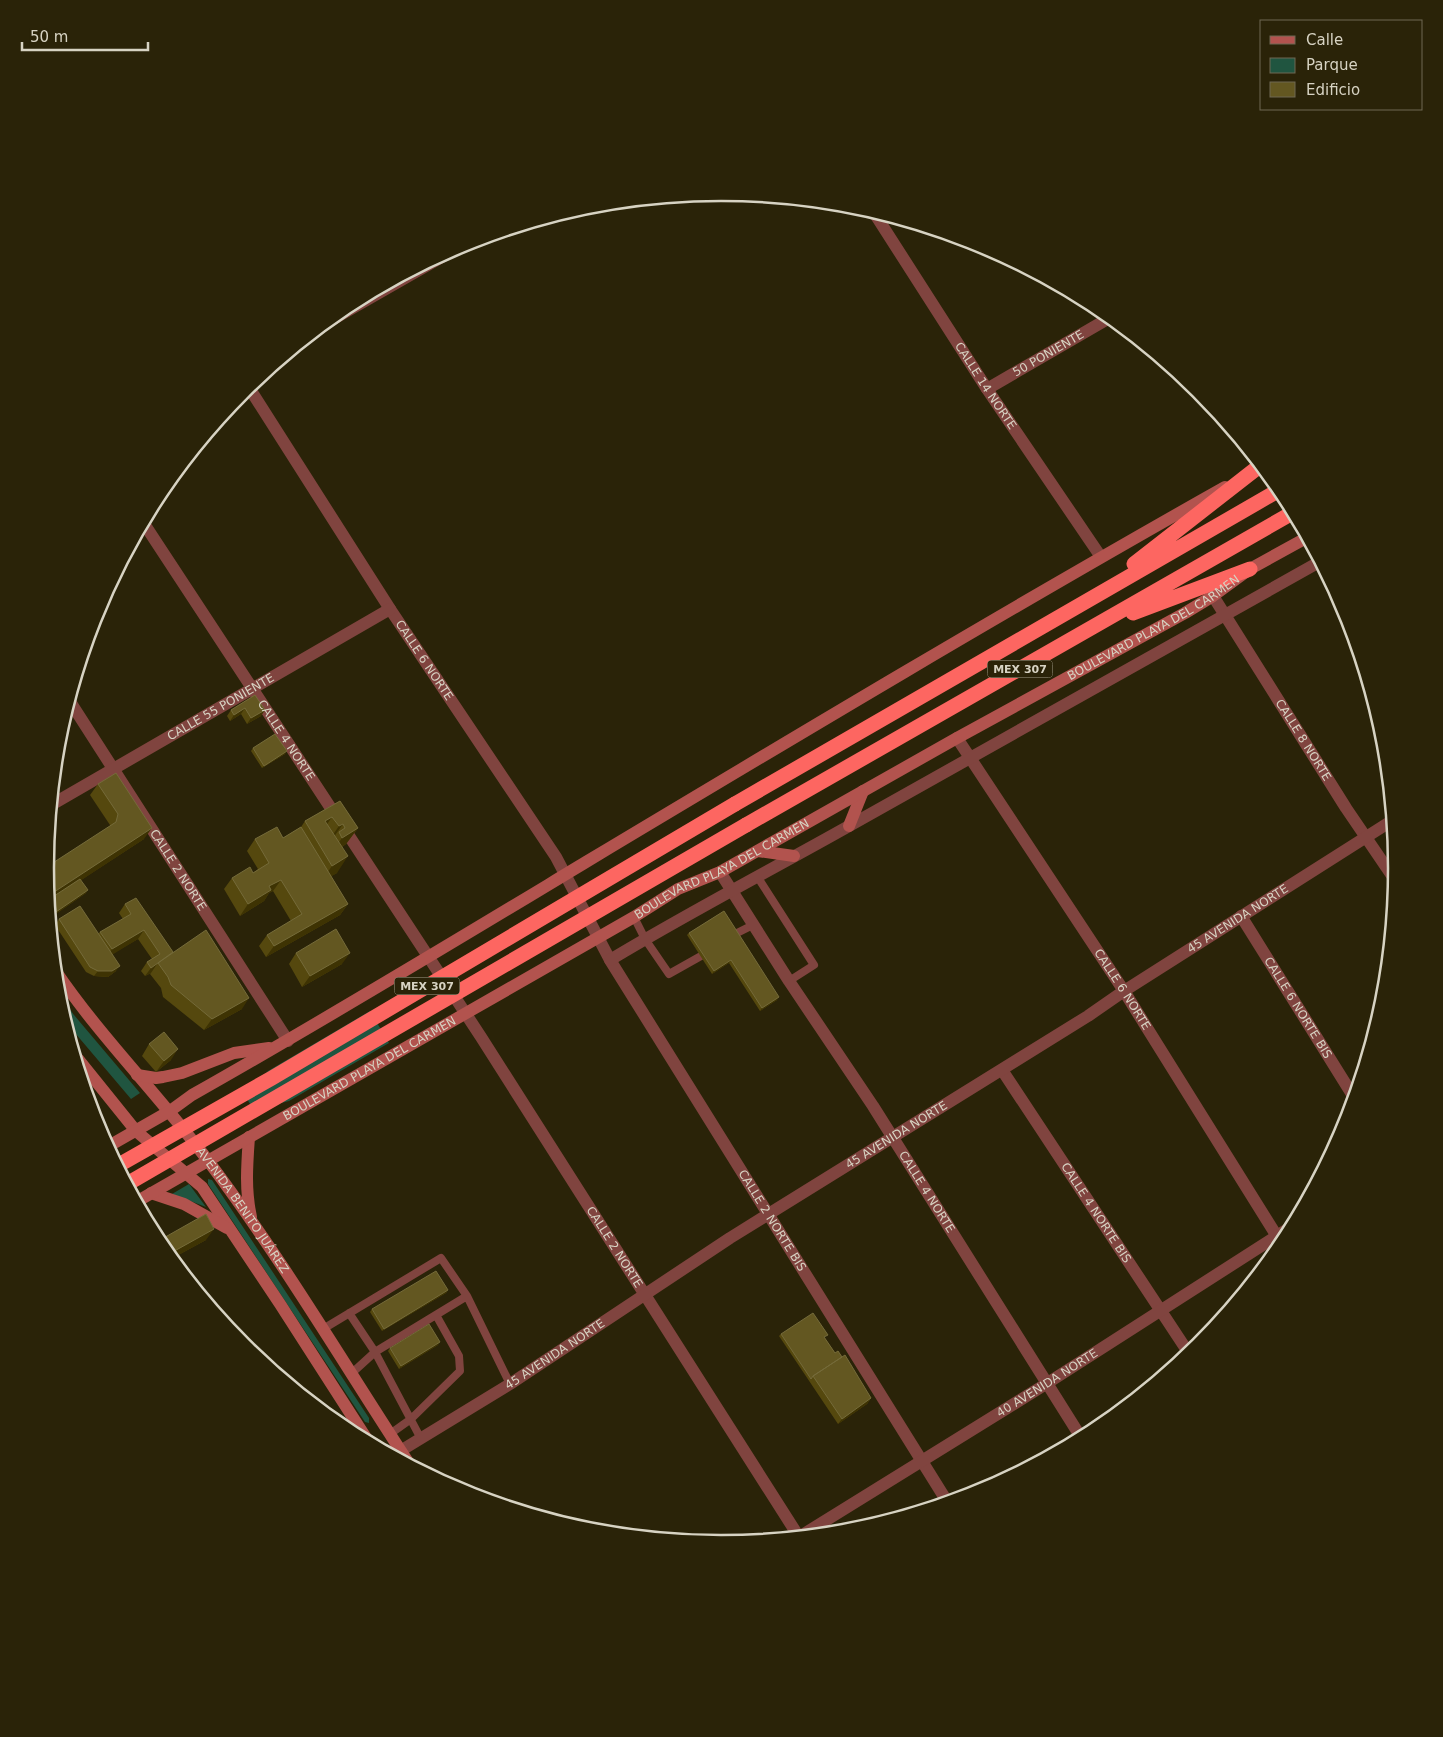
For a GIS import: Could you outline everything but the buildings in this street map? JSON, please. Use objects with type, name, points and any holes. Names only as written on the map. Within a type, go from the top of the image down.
[{"type":"highway","points":[[1089,599],[1257,470]]},
{"type":"highway","name":"MEX 307","points":[[122,1163],[272,1078],[736,804],[1274,493]]},
{"type":"highway","name":"MEX 307","points":[[132,1181],[746,825],[1288,516]]},
{"type":"highway","points":[[1089,630],[1250,569]]},
{"type":"main road","points":[[114,1143],[170,1111],[192,1095],[429,958],[1100,557],[1256,469]]},
{"type":"main road","name":"BOULEVARD PLAYA DEL CARMEN","points":[[141,1199],[634,917],[678,889],[720,872],[758,851],[1213,596],[1250,569],[1303,540]]},
{"type":"main road","points":[[849,826],[863,791]]},
{"type":"main road","points":[[758,851],[794,856]]},
{"type":"main road","name":"AVENIDA BENITO JUÁREZ","points":[[64,983],[137,1075],[170,1111],[208,1161],[352,1373],[390,1434],[395,1451]]},
{"type":"main road","points":[[137,1075],[156,1078],[163,1077],[182,1073],[234,1054],[276,1047]]},
{"type":"main road","name":"AVENIDA BENITO JUÁREZ","points":[[84,1067],[136,1131],[202,1187],[361,1430]]},
{"type":"main road","points":[[249,1138],[246,1174],[247,1200],[253,1225]]},
{"type":"main road","points":[[151,1193],[184,1204],[231,1230]]},
{"type":"street","name":"CALLE 14 NORTE","points":[[879,220],[986,389],[1100,557]]},
{"type":"street","name":"50 PONIENTE","points":[[986,389],[1104,321]]},
{"type":"street","name":"CALLE 6 NORTE","points":[[252,393],[390,609],[566,875],[597,937]]},
{"type":"street","name":"CALLE 4 NORTE","points":[[147,528],[429,958]]},
{"type":"street","points":[[610,960],[730,889],[849,826],[969,756],[1315,564]]},
{"type":"street","name":"CALLE 8 NORTE","points":[[1213,596],[1346,808],[1389,870]]},
{"type":"street","name":"CALLE 55 PONIENTE","points":[[57,801],[390,609]]},
{"type":"street","name":"CALLE 2 NORTE","points":[[74,708],[288,1041]]},
{"type":"street","name":"CALLE 6 NORTE","points":[[957,738],[976,770],[1124,991],[1278,1238]]},
{"type":"street","name":"45 AVENIDA NORTE","points":[[398,1452],[510,1384],[768,1214],[1088,1016],[1124,991],[1388,823]]},
{"type":"street","name":"CALLE 4 NORTE","points":[[720,872],[892,1137],[1078,1433]]},
{"type":"street","name":"CALLE 6 NORTE BIS","points":[[1241,916],[1351,1092]]},
{"type":"street","name":"CALLE 2 NORTE BIS","points":[[597,937],[945,1498]]},
{"type":"street","name":"CALLE 2 NORTE","points":[[429,958],[796,1532]]},
{"type":"street","name":"CALLE 4 NORTE BIS","points":[[1002,1070],[1186,1349]]},
{"type":"street","name":"40 AVENIDA NORTE","points":[[809,1531],[1046,1384],[1161,1309],[1272,1245]]},
{"type":"lane","points":[[757,876],[814,965],[789,981]]},
{"type":"lane","points":[[634,917],[645,939],[669,974],[701,956]]},
{"type":"lane","points":[[735,934],[753,925]]},
{"type":"lane","points":[[323,1329],[441,1258],[467,1296],[510,1384]]},
{"type":"lane","points":[[352,1373],[375,1352],[467,1296]]},
{"type":"lane","points":[[349,1313],[375,1352],[420,1437]]},
{"type":"lane","points":[[390,1434],[411,1420],[460,1371],[459,1356],[436,1315]]},
{"type":"green space","points":[[69,1008],[140,1093],[131,1099],[75,1033]]},
{"type":"green space","points":[[370,1011],[389,1043],[289,1101],[254,1110],[245,1096],[268,1071]]},
{"type":"green space","points":[[208,1179],[212,1180],[369,1418],[369,1423],[365,1422],[208,1184]]},
{"type":"green space","points":[[189,1184],[206,1207],[172,1194]]}]
